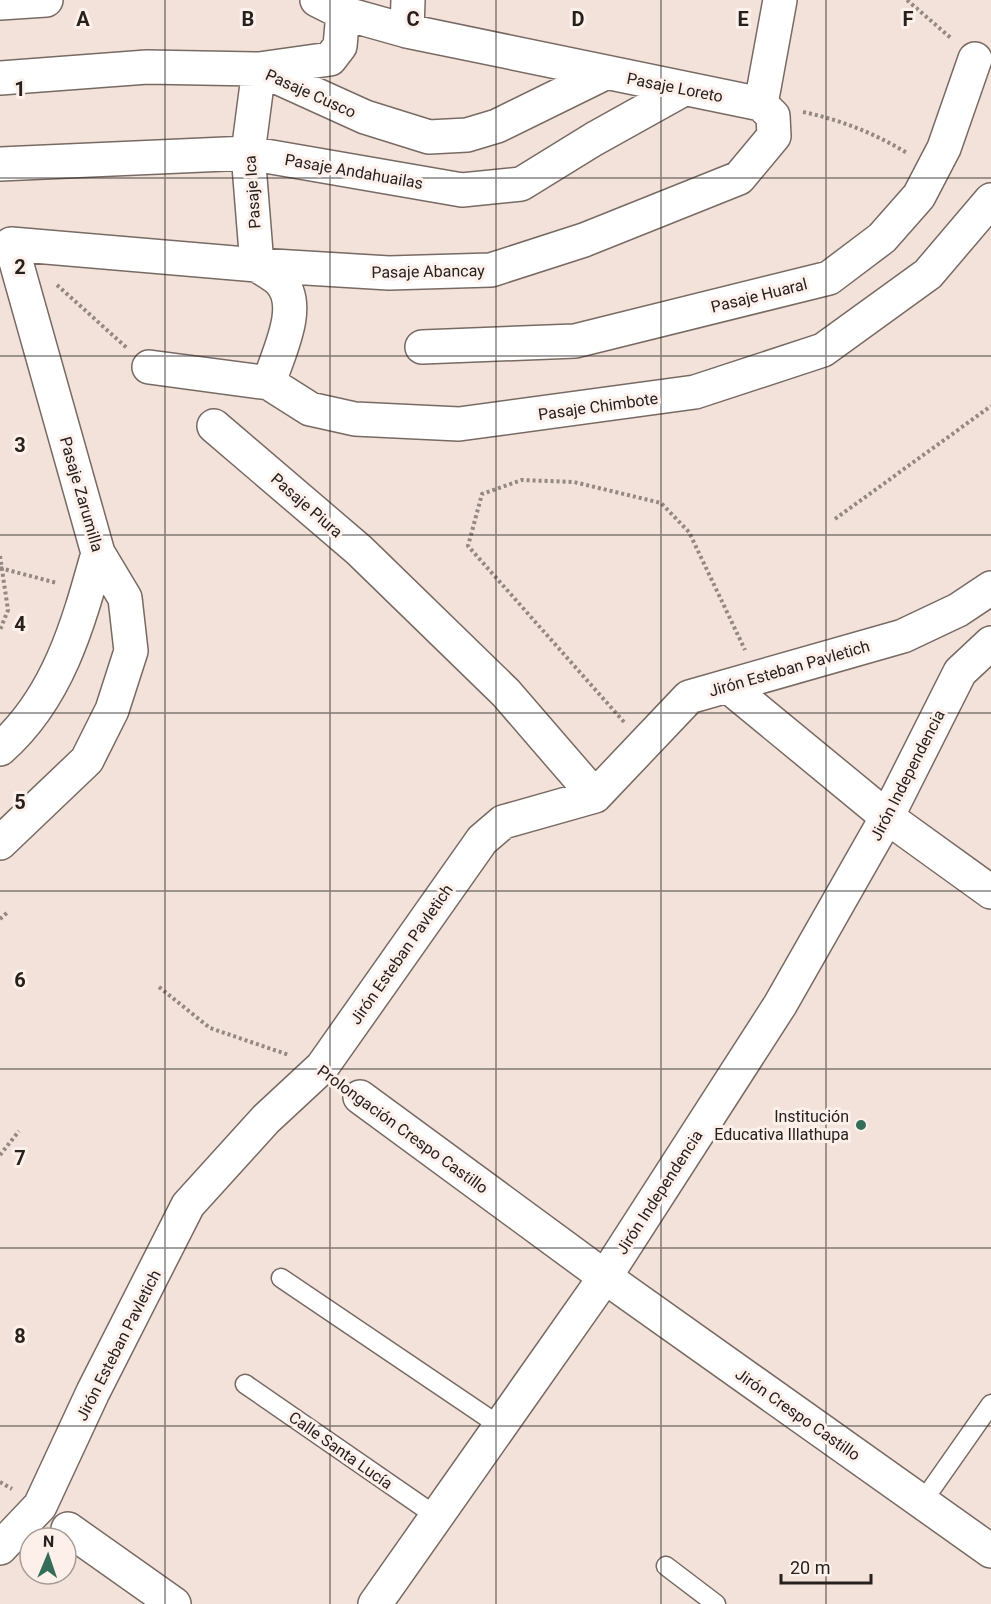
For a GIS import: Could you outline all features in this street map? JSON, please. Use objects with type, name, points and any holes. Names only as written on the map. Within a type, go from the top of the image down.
[{"type":"street","points":[[0,3],[46,0]]},
{"type":"street","points":[[761,104],[780,0]]},
{"type":"street","points":[[259,69],[330,59],[340,46],[330,6]]},
{"type":"street","name":"Pasaje Loreto","points":[[330,6],[407,15],[605,73],[761,104]]},
{"type":"street","name":"Pasaje Huaral","points":[[422,347],[575,341],[829,278],[882,238],[919,196],[944,148],[975,59]]},
{"type":"street","name":"Pasaje Cusco","points":[[0,78],[147,67],[259,69],[365,117],[429,137],[467,135],[497,126],[605,73]]},
{"type":"street","name":"Pasaje Ica","points":[[257,266],[248,153],[259,69]]},
{"type":"street","name":"Pasaje Andahuailas","points":[[0,164],[248,153],[462,190],[521,184],[594,139],[682,90]]},
{"type":"street","name":"Pasaje Abancay","points":[[11,244],[257,266],[389,273],[491,270],[584,240],[739,178],[774,136],[773,116],[761,104]]},
{"type":"street","name":"Pasaje Chimbote","points":[[149,367],[269,383],[310,409],[355,419],[459,424],[695,392],[823,350],[928,274],[991,200]]},
{"type":"street","name":"Pasaje Zarumilla","points":[[0,843],[87,760],[112,710],[130,651],[124,598],[98,553],[11,244]]},
{"type":"street","points":[[257,266],[280,282],[291,299],[289,318],[269,383]]},
{"type":"street","name":"Pasaje Piura","points":[[214,426],[359,550],[506,693],[595,796]]},
{"type":"street","points":[[0,749],[42,702],[68,651],[98,553]]},
{"type":"street","name":"Jirón Esteban Pavletich","points":[[0,1548],[40,1506],[93,1392],[188,1205],[266,1119],[322,1067],[482,840],[503,822],[595,796],[689,697],[903,636],[958,610],[991,588]]},
{"type":"street","name":"Jirón Independencia","points":[[375,1604],[605,1277],[780,1005],[887,817],[960,672],[991,643]]},
{"type":"street","points":[[743,682],[887,817],[991,892]]},
{"type":"street","name":"Prolongación Crespo Castillo","points":[[360,1097],[605,1277]]},
{"type":"street","name":"Jirón Crespo Castillo","points":[[605,1277],[991,1551]]},
{"type":"street","points":[[78,1536],[174,1604]]},
{"type":"lane","points":[[281,1278],[500,1426]]},
{"type":"lane","name":"Calle Santa Lucía","points":[[245,1384],[436,1516]]},
{"type":"lane","points":[[923,1501],[991,1404]]},
{"type":"lane","points":[[666,1566],[716,1604]]},
{"type":"path","points":[[907,0],[975,59]]},
{"type":"path","points":[[761,104],[834,118],[877,135],[933,168]]},
{"type":"path","points":[[54,282],[149,367]]},
{"type":"path","points":[[836,519],[991,406]]},
{"type":"path","points":[[644,745],[468,546],[482,494],[522,480],[574,482],[661,503],[689,532],[743,682]]},
{"type":"path","points":[[0,556],[8,610],[0,630]]},
{"type":"path","points":[[2,568],[88,590]]},
{"type":"path","points":[[0,919],[9,911]]},
{"type":"path","name":"Prolongación Crespo Castillo","points":[[159,987],[210,1028],[322,1067]]},
{"type":"path","points":[[0,1155],[19,1131]]},
{"type":"place","name":"Institución Educativa Illathupa","points":[[861,1125]]}]
